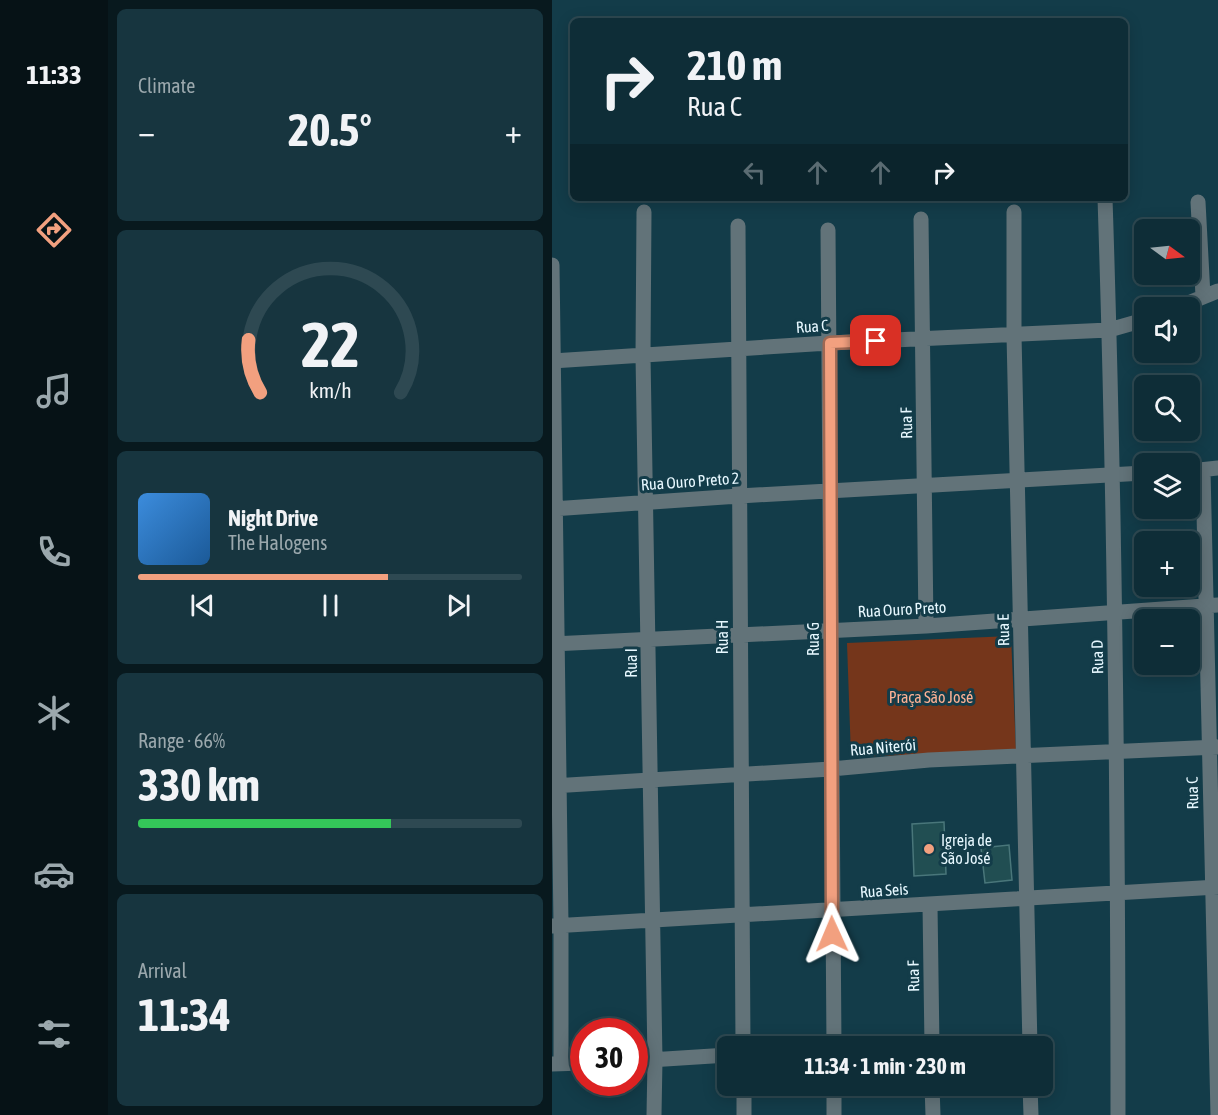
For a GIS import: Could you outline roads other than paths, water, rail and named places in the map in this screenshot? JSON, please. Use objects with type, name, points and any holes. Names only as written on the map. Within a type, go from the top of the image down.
[{"type":"street","name":"Rua D","points":[[1105,201],[1115,612],[1118,1115]]},
{"type":"street","points":[[1198,202],[1203,296]]},
{"type":"street","name":"Rua I","points":[[644,212],[643,356],[649,640],[654,1115]]},
{"type":"street","name":"Rua E","points":[[1014,212],[1014,335],[1030,1036]]},
{"type":"street","name":"Rua F","points":[[921,219],[926,626]]},
{"type":"street","name":"Rua H","points":[[738,226],[743,1036]]},
{"type":"street","name":"Rua G","points":[[828,230],[831,911],[834,1036]]},
{"type":"street","points":[[552,265],[556,1064]]},
{"type":"street","points":[[1200,297],[1218,291]]},
{"type":"street","name":"Rua C","points":[[553,361],[830,343],[1109,330],[1134,323]]},
{"type":"street","name":"Rua C","points":[[1203,470],[1212,606],[1218,1115]]},
{"type":"street","points":[[830,491],[1134,473]]},
{"type":"street","name":"Rua Ouro Preto 2","points":[[554,509],[830,491]]},
{"type":"street","name":"Rua Ouro Preto","points":[[554,644],[926,626],[1212,606]]},
{"type":"street","name":"Rua Niterói","points":[[555,786],[831,769],[929,760],[1213,747]]},
{"type":"street","name":"Rua Seis","points":[[556,926],[1215,887]]},
{"type":"street","name":"Rua F","points":[[930,905],[931,1036]]},
{"type":"street","points":[[648,1060],[717,1056]]},
{"type":"street","points":[[744,1096],[744,1115]]},
{"type":"street","points":[[834,1096],[834,1115]]},
{"type":"street","points":[[932,1096],[933,1115]]},
{"type":"street","points":[[1030,1096],[1031,1115]]},
{"type":"place","name":"Igreja de São José","points":[[929,849]]},
{"type":"park label","name":"Praça São José","points":[[931,697]]}]
